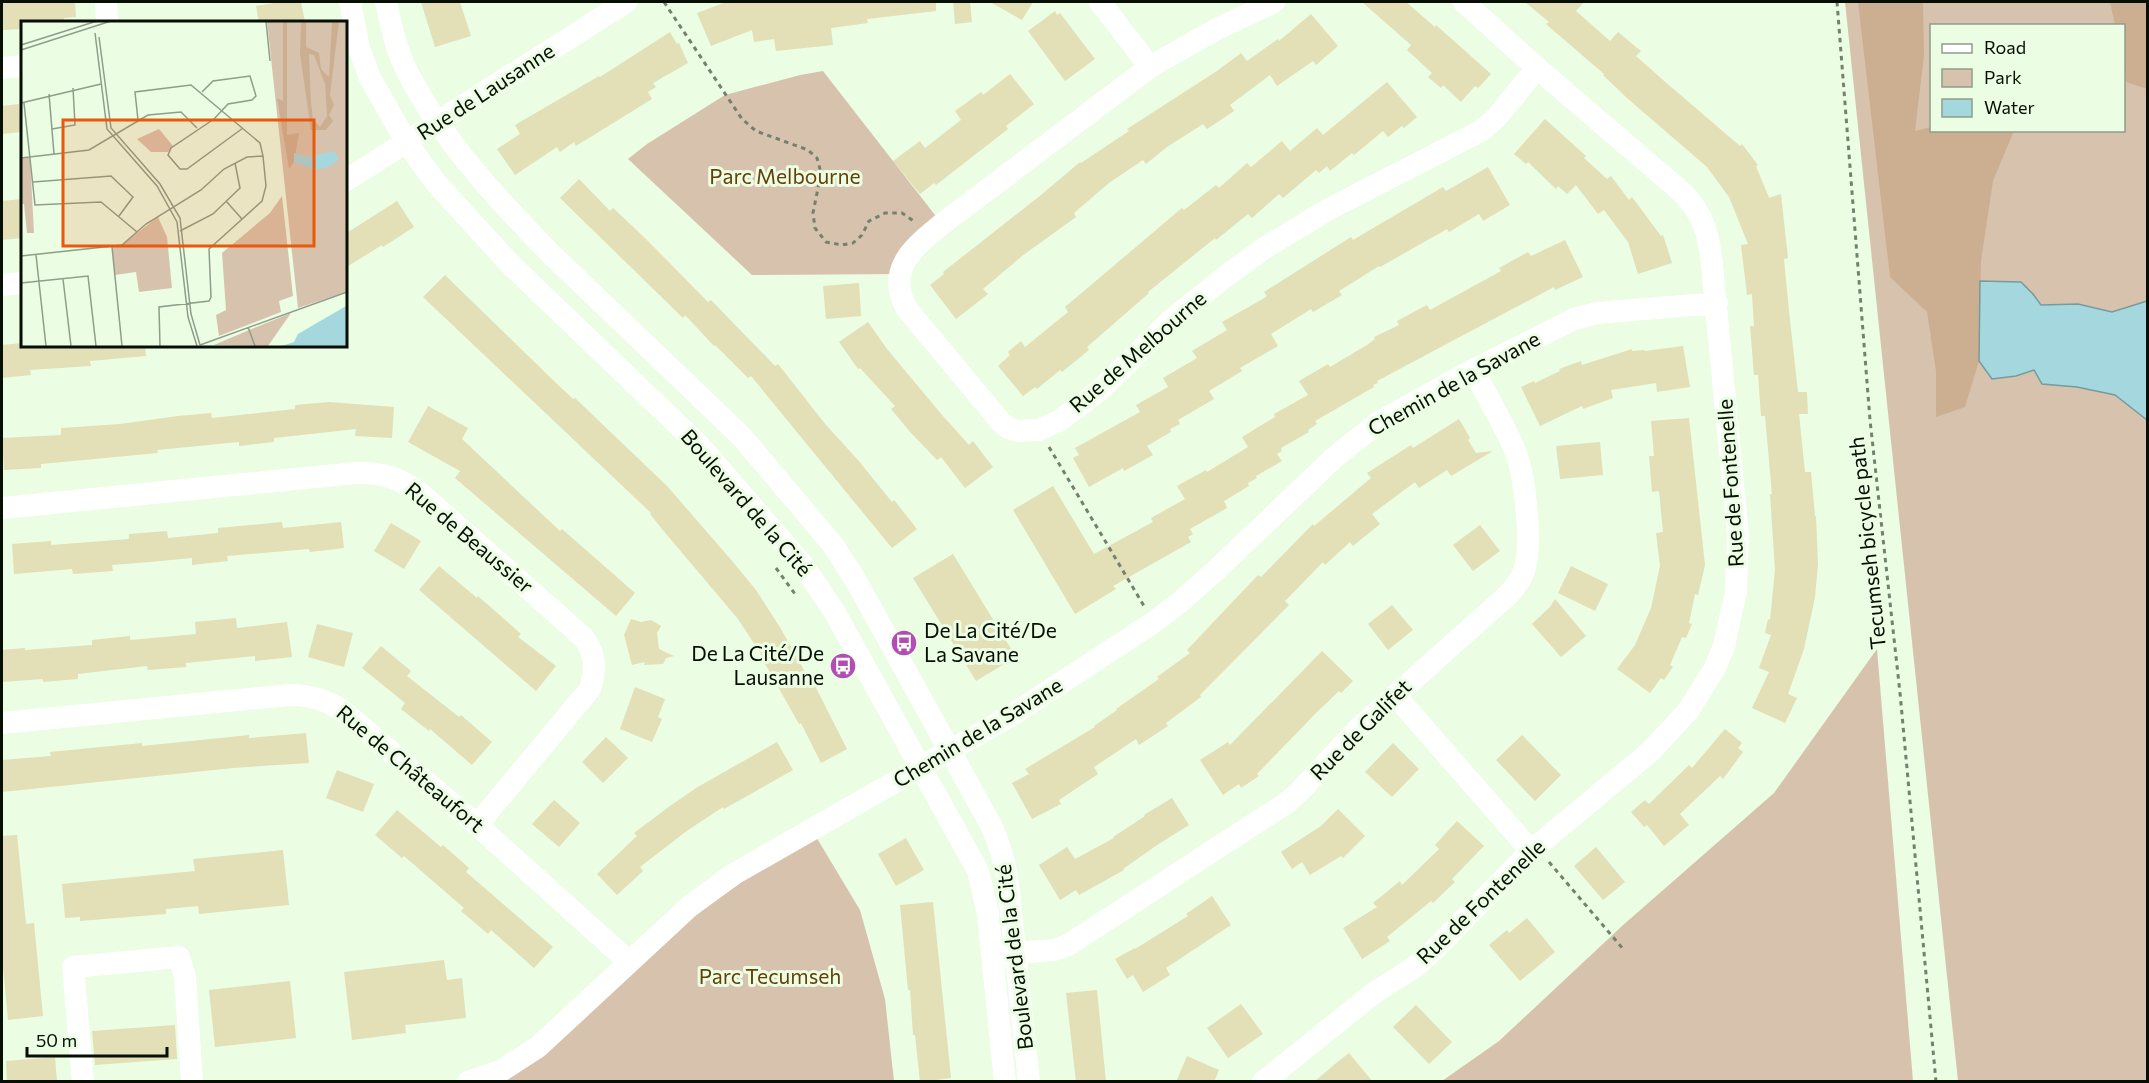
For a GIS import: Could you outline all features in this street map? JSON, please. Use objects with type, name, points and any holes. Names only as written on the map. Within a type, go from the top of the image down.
[{"type":"street","points":[[106,2],[106,21]]},
{"type":"street","name":"Boulevard de la Cité","points":[[350,2],[359,48],[370,78],[406,143],[436,183],[490,245],[699,445],[802,564],[834,611],[978,871],[988,914],[1005,1082]]},
{"type":"street","name":"Boulevard de la Cité","points":[[386,2],[406,70],[439,123],[468,163],[520,223],[734,430],[833,545],[856,581],[992,827],[1002,852],[1008,883],[1029,1082]]},
{"type":"street","name":"Rue de Lausanne","points":[[346,180],[626,2]]},
{"type":"street","points":[[1100,2],[1150,67]]},
{"type":"street","points":[[1039,430],[1018,431],[1008,428],[1000,421],[907,309],[901,297],[899,274],[904,262],[928,235],[1150,67],[1215,30],[1274,2]]},
{"type":"street","name":"Rue de Fontenelle","points":[[1263,1082],[1374,993],[1415,967],[1531,851],[1651,751],[1688,711],[1704,689],[1724,646],[1737,591],[1738,535],[1717,303],[1707,234],[1694,205],[1464,2]]},
{"type":"street","points":[[2,68],[21,66]]},
{"type":"street","name":"Rue de Melbourne","points":[[1039,430],[1059,421],[1100,390],[1171,320],[1263,249],[1329,209],[1481,131],[1496,118],[1537,68]]},
{"type":"street","points":[[2,285],[21,283]]},
{"type":"street","name":"Chemin de la Savane","points":[[468,1082],[501,1071],[538,1047],[628,961],[690,906],[734,874],[1012,716],[1154,622],[1196,588],[1354,440],[1380,422],[1473,370],[1574,319],[1619,310],[1717,303]]},
{"type":"street","name":"Rue de Galifet","points":[[992,954],[1054,950],[1068,945],[1288,802],[1358,729],[1509,594],[1519,582],[1525,570],[1528,544],[1523,482],[1515,449],[1473,370]]},
{"type":"street","name":"Rue de Beaussier","points":[[2,508],[356,473],[375,472],[405,482],[584,638],[595,662],[590,689],[477,825]]},
{"type":"street","name":"Rue de Châteaufort","points":[[2,723],[290,695],[312,696],[333,704],[344,712],[477,825],[628,961]]},
{"type":"street","points":[[1395,695],[1531,851]]},
{"type":"street","points":[[83,1082],[73,967],[179,957],[185,977],[192,1082]]},
{"type":"path","points":[[664,2],[742,118],[756,131],[808,150],[817,158],[821,173],[813,213],[815,228],[826,242],[842,245],[853,243],[862,235],[869,221],[885,213],[902,213],[917,223],[928,235]]},
{"type":"path","name":"Tecumseh bicycle path","points":[[1837,2],[1870,420],[1900,693],[1936,1082]]},
{"type":"path","points":[[1039,430],[1154,622]]},
{"type":"path","points":[[775,567],[796,595]]},
{"type":"path","points":[[1531,851],[1550,863],[1624,950]]},
{"type":"green space","points":[[1845,2],[2147,2],[2147,1081],[1958,1081]]},
{"type":"green space","name":"Parc Melbourne","points":[[823,71],[942,224],[899,274],[752,275],[628,159],[647,144],[725,95]]},
{"type":"green space","points":[[1877,649],[1913,1081],[1442,1081],[1499,1041],[1622,926],[1774,793]]},
{"type":"green space","name":"Parc Tecumseh","points":[[812,830],[860,910],[885,999],[894,1081],[468,1082],[481,1079],[628,961]]},
{"type":"shaded area","points":[[1858,2],[1923,2],[1924,56],[1915,131],[1930,127],[1930,132],[2014,132],[1993,181],[1981,261],[1979,361],[1965,407],[1936,417],[1936,371],[1927,312],[1890,277]]},
{"type":"shaded area","points":[[2110,2],[2147,2],[2147,89],[2126,82],[2125,24],[2115,24]]},
{"type":"water","points":[[1980,281],[2021,282],[2041,305],[2078,304],[2112,312],[2147,301],[2147,420],[2115,395],[2077,387],[2042,384],[2034,370],[2016,376],[1992,379],[1979,361]]},
{"type":"building","points":[[2,2],[75,2],[76,17],[64,18],[64,21],[21,21],[21,29],[2,30]]},
{"type":"building","points":[[279,2],[301,2],[305,21],[259,21],[256,6]]},
{"type":"building","points":[[421,2],[460,2],[471,36],[435,47]]},
{"type":"building","points":[[726,2],[936,2],[936,11],[867,19],[868,23],[831,28],[833,45],[776,51],[774,39],[754,42],[752,30],[711,46],[697,13]]},
{"type":"building","points":[[953,2],[970,2],[972,22],[955,24]]},
{"type":"building","points":[[990,2],[1033,2],[1022,20]]},
{"type":"building","points":[[1362,2],[1406,2],[1435,27],[1436,25],[1491,74],[1478,88],[1475,86],[1461,102],[1443,85],[1441,88],[1428,77],[1432,73],[1407,50],[1411,45]]},
{"type":"building","points":[[1525,2],[1584,2],[1576,11],[1610,41],[1618,32],[1641,51],[1636,56],[1740,146],[1742,144],[1758,165],[1756,166],[1769,198],[1781,194],[1788,258],[1784,259],[1798,392],[1807,392],[1808,414],[1799,414],[1805,472],[1811,472],[1818,564],[1815,597],[1804,649],[1788,694],[1797,698],[1785,723],[1752,708],[1769,672],[1759,668],[1771,635],[1765,633],[1768,619],[1770,620],[1775,570],[1770,494],[1772,494],[1765,416],[1761,416],[1758,375],[1754,375],[1750,326],[1754,326],[1752,294],[1747,295],[1741,245],[1748,244],[1729,197],[1707,167],[1627,98],[1604,74],[1546,24],[1549,22]]},
{"type":"building","points":[[1055,11],[1057,15],[1060,13],[1095,59],[1065,81],[1028,31]]},
{"type":"building","points":[[1311,14],[1338,46],[1316,65],[1313,61],[1277,86],[1270,75],[1230,105],[1234,111],[1207,129],[1203,124],[1167,147],[1146,164],[1143,160],[1109,183],[1074,213],[1076,217],[1022,256],[983,289],[988,294],[956,319],[930,285],[944,274],[943,272],[1080,162],[1129,131],[1127,129],[1241,53],[1247,61],[1278,39],[1279,41]]},
{"type":"building","points":[[670,32],[677,44],[679,43],[688,63],[653,83],[656,87],[648,92],[652,99],[576,146],[574,142],[560,152],[557,147],[515,175],[497,149],[520,134],[515,125],[600,77]]},
{"type":"building","points":[[1010,74],[1034,104],[1006,126],[1008,129],[936,185],[934,183],[920,194],[893,161],[920,141],[925,148],[961,120],[955,111],[981,92],[983,95]]},
{"type":"building","points":[[1387,82],[1417,117],[1404,128],[1402,126],[1388,137],[1383,131],[1330,171],[1327,166],[1319,173],[1316,170],[1283,198],[1279,194],[1252,218],[1248,214],[1148,292],[1087,347],[1089,350],[1037,389],[1035,387],[1023,396],[998,366],[1010,355],[1008,352],[1021,341],[1025,347],[1068,312],[1065,307],[1182,208],[1184,210],[1216,185],[1219,188],[1247,163],[1251,167],[1282,141],[1290,151],[1317,128],[1323,135]]},
{"type":"building","points":[[19,104],[21,132],[2,134],[2,106]]},
{"type":"building","points":[[1545,119],[1586,156],[1584,158],[1607,179],[1611,176],[1629,200],[1632,197],[1661,236],[1663,235],[1672,263],[1638,274],[1628,242],[1604,210],[1598,214],[1576,185],[1567,194],[1558,186],[1556,189],[1528,162],[1526,164],[1514,154]]},
{"type":"building","points":[[1488,167],[1510,205],[1483,221],[1479,214],[1449,232],[1447,229],[1379,266],[1339,291],[1342,295],[1313,312],[1311,309],[1271,334],[1278,346],[1240,368],[1242,371],[1209,391],[1214,399],[1178,420],[1180,424],[1170,429],[1171,432],[1147,446],[1153,455],[1089,487],[1073,458],[1079,455],[1075,448],[1140,412],[1136,405],[1168,387],[1163,378],[1197,358],[1192,351],[1227,330],[1222,322],[1261,300],[1267,296],[1264,292],[1351,237],[1353,240],[1443,187],[1446,191]]},
{"type":"building","points":[[579,179],[610,211],[613,208],[646,239],[708,302],[711,300],[775,366],[778,364],[826,425],[917,529],[892,548],[751,376],[748,378],[685,315],[683,318],[560,198]]},
{"type":"building","points":[[21,199],[21,238],[2,240],[2,201]]},
{"type":"building","points":[[397,201],[414,227],[346,267],[346,233]]},
{"type":"building","points":[[1565,240],[1583,277],[1555,290],[1554,287],[1377,381],[1374,387],[1315,421],[1317,424],[1308,430],[1309,432],[1281,448],[1282,451],[1277,454],[1282,461],[1256,476],[1257,478],[1248,483],[1249,486],[1224,501],[1227,508],[1190,529],[1193,534],[1188,537],[1191,542],[1113,586],[1116,589],[1075,614],[1013,510],[1053,486],[1094,554],[1153,522],[1151,518],[1185,499],[1177,486],[1206,470],[1207,472],[1248,447],[1242,437],[1275,417],[1274,414],[1308,395],[1299,381],[1328,364],[1330,367],[1367,345],[1375,339],[1374,337],[1399,325],[1397,321],[1427,305],[1430,310],[1501,271],[1499,268],[1528,252],[1531,256]]},
{"type":"building","points":[[445,275],[667,486],[733,562],[756,590],[809,679],[811,678],[847,749],[821,763],[801,723],[799,724],[761,654],[738,619],[651,513],[423,297]]},
{"type":"building","points":[[859,283],[861,316],[826,319],[823,286]]},
{"type":"building","points":[[868,322],[887,349],[942,415],[969,445],[973,441],[993,467],[965,488],[941,457],[937,460],[911,433],[891,409],[895,406],[860,368],[858,369],[839,342]]},
{"type":"building","points":[[21,343],[21,346],[145,346],[146,356],[90,361],[91,366],[30,370],[31,375],[2,378],[2,345]]},
{"type":"building","points":[[1683,346],[1690,387],[1657,392],[1656,383],[1611,390],[1613,398],[1583,409],[1582,406],[1540,426],[1521,387],[1534,381],[1535,383],[1560,371],[1559,369],[1581,361],[1582,365],[1632,349],[1632,351],[1645,351]]},
{"type":"building","points":[[329,402],[394,407],[392,438],[355,436],[356,429],[274,438],[274,442],[239,446],[239,442],[157,450],[158,453],[41,464],[41,468],[4,470],[2,438],[61,435],[61,428],[120,424],[211,413],[212,418],[295,409],[295,405]]},
{"type":"building","points":[[428,406],[468,428],[462,439],[560,531],[562,529],[635,593],[616,616],[455,478],[460,471],[408,442]]},
{"type":"building","points":[[1689,418],[1705,565],[1698,595],[1695,594],[1689,623],[1692,624],[1686,638],[1682,637],[1670,665],[1673,667],[1664,680],[1661,678],[1650,693],[1617,669],[1635,645],[1651,608],[1660,566],[1656,533],[1663,532],[1659,491],[1652,492],[1649,456],[1654,456],[1651,421]]},
{"type":"building","points":[[1459,419],[1476,453],[1493,451],[1451,476],[1447,470],[1419,488],[1415,482],[1372,514],[1380,524],[1353,546],[1350,542],[1325,565],[1323,562],[1285,601],[1289,605],[1200,695],[1201,697],[1166,723],[1168,726],[1139,745],[1136,739],[1094,767],[1098,774],[1059,800],[1061,804],[1032,819],[1012,783],[1029,774],[1025,769],[1095,727],[1190,653],[1187,650],[1258,575],[1261,577],[1313,524],[1314,526],[1371,478],[1367,473],[1411,445],[1413,448]]},
{"type":"building","points":[[1600,442],[1603,475],[1560,479],[1556,446]]},
{"type":"building","points":[[282,522],[283,528],[341,522],[344,548],[227,556],[228,561],[192,565],[192,558],[112,565],[113,571],[73,574],[72,569],[14,574],[12,544],[51,541],[51,545],[129,539],[129,534],[167,531],[168,538],[218,533],[218,528]]},
{"type":"building","points":[[391,523],[421,541],[404,569],[374,551]]},
{"type":"building","points":[[1480,525],[1500,551],[1473,571],[1453,545]]},
{"type":"building","points":[[953,554],[1016,657],[976,681],[913,578]]},
{"type":"building","points":[[439,566],[477,598],[478,596],[521,634],[518,637],[556,666],[536,691],[419,590]]},
{"type":"building","points":[[1571,566],[1608,584],[1595,611],[1558,593]]},
{"type":"building","points":[[1555,599],[1586,636],[1561,657],[1532,624]]},
{"type":"building","points":[[1392,605],[1413,630],[1388,650],[1368,624]]},
{"type":"building","points":[[236,618],[237,628],[287,622],[292,657],[255,661],[255,656],[186,663],[186,667],[148,670],[147,666],[78,674],[78,679],[2,682],[2,650],[92,645],[92,640],[130,636],[130,640],[196,634],[195,622]]},
{"type":"building","points":[[631,619],[641,622],[651,620],[661,626],[657,633],[659,649],[674,656],[666,658],[663,664],[644,665],[645,662],[632,665],[624,635]]},
{"type":"building","points":[[317,624],[353,633],[344,667],[308,657]]},
{"type":"building","points":[[381,646],[411,671],[407,676],[459,717],[461,715],[492,742],[472,765],[430,729],[429,731],[401,709],[405,703],[362,668]]},
{"type":"building","points":[[1322,651],[1353,681],[1317,712],[1257,774],[1259,776],[1241,788],[1239,784],[1223,795],[1200,760],[1228,742],[1230,745]]},
{"type":"building","points":[[635,687],[665,699],[658,717],[662,719],[652,742],[620,729]]},
{"type":"building","points":[[1725,729],[1742,743],[1738,748],[1743,752],[1723,779],[1720,776],[1680,814],[1689,825],[1664,846],[1647,825],[1644,827],[1631,812],[1645,800],[1649,804],[1689,765],[1692,768]]},
{"type":"building","points":[[306,733],[309,763],[233,768],[2,792],[2,760],[51,756],[50,752],[142,743],[142,746],[249,735],[249,738]]},
{"type":"building","points":[[1522,735],[1561,775],[1535,801],[1496,760]]},
{"type":"building","points":[[606,737],[628,758],[603,783],[582,762]]},
{"type":"building","points":[[777,742],[793,770],[724,809],[723,807],[688,830],[640,867],[643,871],[617,895],[597,874],[637,836],[634,833],[670,806],[696,788]]},
{"type":"building","points":[[1393,743],[1419,769],[1392,797],[1365,772]]},
{"type":"building","points":[[337,770],[374,784],[363,812],[326,798]]},
{"type":"building","points":[[1172,798],[1189,825],[1124,870],[1079,895],[1076,890],[1060,900],[1039,865],[1067,847],[1075,859],[1114,838],[1144,815]]},
{"type":"building","points":[[554,800],[580,823],[559,847],[532,824]]},
{"type":"building","points":[[1338,809],[1365,836],[1343,858],[1341,856],[1310,875],[1302,862],[1292,869],[1281,852],[1321,826]]},
{"type":"building","points":[[397,810],[441,847],[443,845],[469,868],[466,872],[553,947],[534,968],[491,930],[488,934],[461,911],[464,908],[404,856],[402,858],[375,835]]},
{"type":"building","points":[[1457,821],[1484,846],[1452,879],[1455,882],[1433,903],[1431,901],[1387,937],[1390,941],[1362,959],[1343,928],[1377,907],[1373,903],[1400,881],[1402,885],[1439,849],[1435,845]]},
{"type":"building","points":[[17,835],[26,924],[34,923],[43,1016],[8,1020],[2,956],[2,836]]},
{"type":"building","points":[[906,838],[924,870],[896,886],[878,854]]},
{"type":"building","points":[[1596,847],[1625,882],[1603,900],[1574,866]]},
{"type":"building","points":[[283,850],[289,905],[199,914],[198,906],[166,909],[166,914],[80,921],[80,917],[65,918],[62,884],[195,871],[193,859]]},
{"type":"building","points":[[1212,896],[1231,925],[1166,968],[1170,975],[1143,992],[1133,975],[1127,979],[1115,959],[1188,916],[1186,914]]},
{"type":"building","points":[[933,902],[951,1078],[920,1082],[900,905]]},
{"type":"building","points":[[1527,918],[1555,952],[1520,981],[1489,945],[1507,930],[1509,933]]},
{"type":"building","points":[[444,960],[447,980],[462,978],[466,1018],[405,1025],[406,1033],[352,1040],[344,972]]},
{"type":"building","points":[[290,981],[296,1038],[215,1047],[209,990]]},
{"type":"building","points":[[1097,990],[1106,1082],[1076,1082],[1066,993]]},
{"type":"building","points":[[1241,1004],[1263,1034],[1228,1058],[1207,1028]]},
{"type":"building","points":[[1416,1005],[1452,1042],[1429,1064],[1393,1027]]},
{"type":"building","points":[[175,1025],[177,1059],[95,1065],[92,1031]]},
{"type":"building","points":[[1349,1053],[1373,1082],[1314,1082],[1335,1064]]},
{"type":"building","points":[[1187,1056],[1219,1070],[1214,1082],[1176,1082]]},
{"type":"building","points":[[55,1057],[57,1082],[7,1082],[6,1061]]},
{"type":"place","name":"De La Cité/De La Savane","points":[[904,643]]},
{"type":"place","name":"De La Cité/De Lausanne","points":[[843,666]]}]
